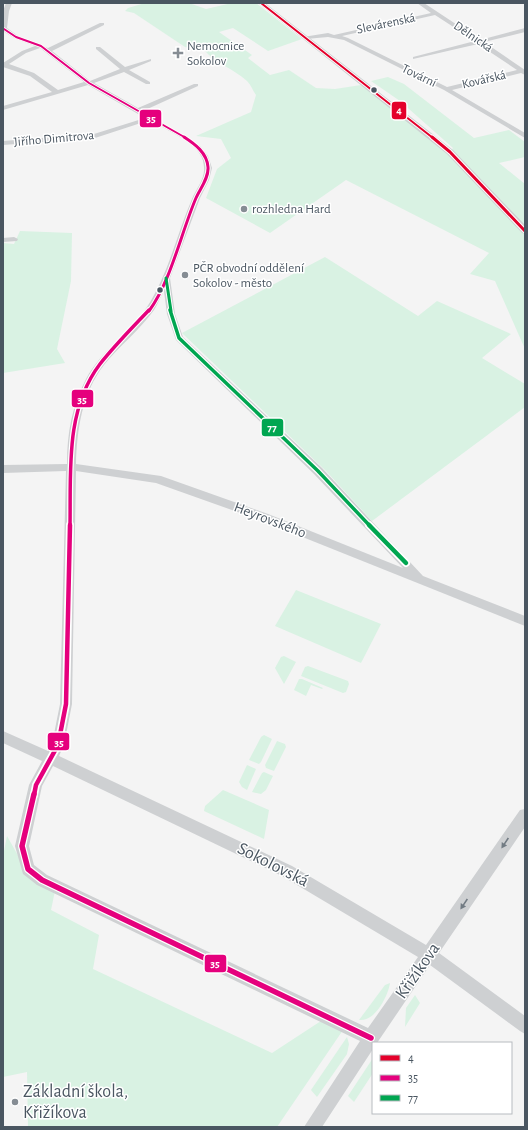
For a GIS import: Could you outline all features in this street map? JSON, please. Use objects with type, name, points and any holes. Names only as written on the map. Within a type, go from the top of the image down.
[{"type":"street","points":[[9,3],[6,11],[4,29],[44,48],[89,83],[198,147],[205,156],[208,168],[205,180],[196,198],[166,278],[150,309],[100,364],[91,379],[78,411],[73,433],[66,704],[58,745],[36,785],[26,826],[22,846],[28,868],[42,880],[371,1038]]},
{"type":"street","points":[[261,3],[450,152],[525,231]]},
{"type":"street","name":"Dělnická","points":[[420,3],[524,72]]},
{"type":"street","name":"Slevárenská","points":[[335,36],[436,13]]},
{"type":"street","points":[[3,65],[24,52],[44,48],[102,24]]},
{"type":"street","points":[[415,58],[525,30]]},
{"type":"street","name":"Tovární","points":[[306,37],[335,36],[346,39],[446,89],[525,136]]},
{"type":"street","points":[[98,48],[123,69],[148,83]]},
{"type":"street","points":[[3,108],[89,83],[149,60]]},
{"type":"street","points":[[3,65],[21,68],[40,79],[56,92]]},
{"type":"street","name":"Kovářská","points":[[446,89],[524,72]]},
{"type":"street","points":[[138,111],[196,85]]},
{"type":"street","name":"Jiřího Dimitrova","points":[[4,141],[95,136],[150,118]]},
{"type":"street","points":[[3,240],[14,239]]},
{"type":"street","points":[[166,278],[170,314],[180,338],[318,471],[420,579]]},
{"type":"street","name":"Heyrovského","points":[[3,469],[72,466],[157,479],[264,517],[525,621]]},
{"type":"street","name":"Sokolovská","points":[[3,737],[107,784],[287,871],[429,955],[525,1026]]},
{"type":"street","name":"Křižíkova","points":[[312,1127],[371,1038],[525,815]]},
{"type":"green space","points":[[145,3],[189,3],[206,9],[232,3],[256,3],[302,39],[268,51],[233,28],[219,32],[252,55],[248,58],[270,75],[289,70],[316,88],[335,89],[361,85],[450,152],[453,148],[400,101],[371,81],[388,77],[404,84],[474,138],[509,130],[525,142],[525,157],[499,163],[525,184],[525,349],[495,281],[470,274],[489,253],[346,180],[270,233],[206,198],[217,169],[231,158],[221,139],[196,136],[251,112],[256,95],[247,81],[208,55],[204,50],[185,47],[134,13],[125,11],[128,8]]},
{"type":"green space","points":[[20,231],[72,233],[71,281],[57,349],[65,363],[3,373],[3,243],[14,244]]},
{"type":"green space","points":[[325,257],[418,316],[437,301],[511,334],[482,358],[525,384],[525,407],[372,521],[326,471],[182,333]]},
{"type":"green space","points":[[296,590],[381,624],[361,663],[275,626]]},
{"type":"green space","points":[[284,656],[296,662],[284,684],[275,668],[281,657]]},
{"type":"green space","points":[[308,666],[348,681],[349,684],[346,692],[343,693],[301,676],[305,667]]},
{"type":"green space","points":[[299,679],[323,688],[322,689],[311,685],[306,696],[294,690]]},
{"type":"green space","points":[[264,735],[272,739],[259,764],[249,760],[261,737]]},
{"type":"green space","points":[[277,741],[285,744],[286,747],[274,771],[266,768],[265,765]]},
{"type":"green space","points":[[247,765],[256,769],[247,790],[242,787],[239,782]]},
{"type":"green space","points":[[264,772],[273,776],[266,790],[261,794],[252,792],[262,773]]},
{"type":"green space","points":[[223,790],[269,810],[264,839],[204,811],[205,806]]},
{"type":"green space","points":[[7,836],[20,859],[55,891],[51,910],[99,935],[93,969],[272,1053],[324,1019],[343,1030],[277,1127],[28,1127],[27,1072],[3,1077],[3,856]]},
{"type":"green space","points":[[390,983],[384,1001],[375,1013],[365,1020],[359,1020],[385,985]]},
{"type":"green space","points":[[415,995],[420,1003],[405,1027],[406,1008]]},
{"type":"green space","points":[[347,1037],[349,1044],[347,1054],[317,1097],[311,1090]]},
{"type":"green space","points":[[372,1060],[372,1075],[354,1102],[348,1096]]},
{"type":"transit line","name":"4","points":[[261,3],[366,84],[450,152],[525,231]]},
{"type":"transit line","name":"35","points":[[4,29],[16,37],[41,46],[60,59],[89,83],[187,139],[198,147],[205,156],[208,168],[205,180],[196,198],[166,278],[150,309],[100,364],[91,379],[77,411],[72,442],[66,704],[58,745],[36,785],[22,846],[28,869],[42,880],[371,1038]]},
{"type":"transit line","name":"77","points":[[166,278],[171,314],[179,338],[318,471],[406,563]]},
{"type":"place","name":"Nemocnice Sokolov","points":[[178,53]]},
{"type":"place","name":"rozhledna Hard","points":[[244,209]]},
{"type":"place","name":"PČR obvodní oddělení Sokolov - město","points":[[185,275]]},
{"type":"place","name":"Základní škola, Křižíkova","points":[[15,1102]]}]
